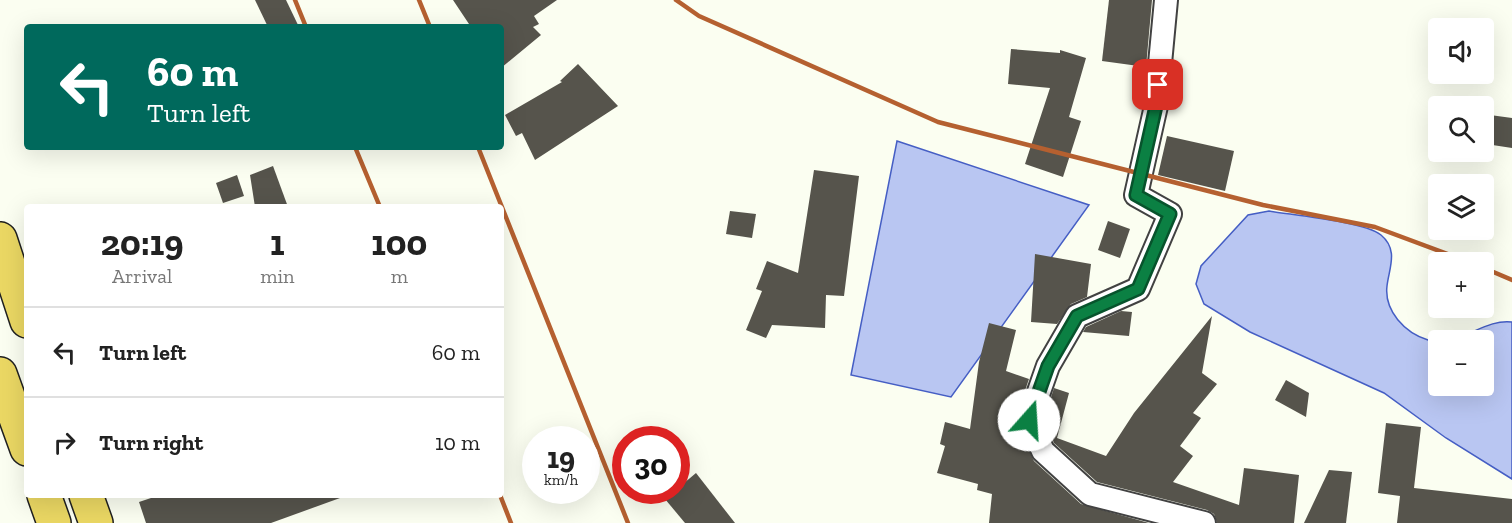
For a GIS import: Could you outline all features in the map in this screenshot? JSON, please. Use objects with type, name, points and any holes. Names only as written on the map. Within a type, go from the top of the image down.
[{"type":"highway","points":[[0,238],[24,312]]},
{"type":"highway","points":[[0,374],[8,420],[24,444]]},
{"type":"highway","points":[[45,498],[54,523]]},
{"type":"highway","points":[[87,498],[96,523]]},
{"type":"street","points":[[1166,0],[1156,106],[1136,195],[1170,214],[1138,289],[1077,316],[1048,366],[1029,420],[1043,451],[1090,494],[1203,523]]},
{"type":"water","points":[[897,141],[1089,205],[951,397],[851,375]]},
{"type":"water","points":[[1269,211],[1345,223],[1373,230],[1387,241],[1390,247],[1392,259],[1387,295],[1393,312],[1411,332],[1428,340],[1428,396],[1494,396],[1494,330],[1477,330],[1491,324],[1512,322],[1512,479],[1446,438],[1384,393],[1250,332],[1204,304],[1196,284],[1201,266],[1248,215]]},
{"type":"building","points":[[255,0],[286,0],[298,24],[267,24]]},
{"type":"building","points":[[453,0],[557,0],[534,16],[539,24],[533,27],[541,35],[504,66],[504,24],[469,24]]},
{"type":"building","points":[[1109,0],[1152,0],[1146,67],[1102,61]]},
{"type":"building","points":[[1011,49],[1060,53],[1060,50],[1086,58],[1069,117],[1081,121],[1063,177],[1025,164],[1050,88],[1008,84]]},
{"type":"building","points":[[578,64],[618,106],[535,160],[522,133],[516,136],[505,115],[562,82],[560,81]]},
{"type":"building","points":[[1494,116],[1512,118],[1512,148],[1494,145]]},
{"type":"building","points":[[1167,136],[1234,151],[1225,191],[1158,175]]},
{"type":"building","points":[[273,166],[287,204],[255,204],[250,175]]},
{"type":"building","points":[[814,170],[859,176],[844,296],[826,295],[825,328],[772,325],[766,338],[746,330],[762,291],[756,289],[767,261],[798,273]]},
{"type":"building","points":[[237,175],[244,196],[223,203],[216,183]]},
{"type":"building","points":[[730,211],[756,214],[752,238],[726,234]]},
{"type":"building","points":[[1108,221],[1130,229],[1120,258],[1098,250]]},
{"type":"building","points":[[1035,254],[1091,264],[1087,297],[1071,304],[1057,324],[1031,322]]},
{"type":"building","points":[[1121,311],[1132,312],[1129,336],[1083,332],[1086,327]]},
{"type":"building","points":[[1212,316],[1202,373],[1217,384],[1193,413],[1201,418],[1180,446],[1193,456],[1173,482],[1239,505],[1244,468],[1299,475],[1294,523],[1217,523],[1214,514],[1207,510],[1097,482],[1054,443],[1044,419],[1054,388],[1069,393],[1057,438],[1106,456],[1134,413]]},
{"type":"building","points":[[989,323],[1016,330],[1006,371],[1029,379],[1016,416],[1017,425],[1034,461],[1081,504],[1149,523],[989,523],[992,494],[977,490],[978,484],[937,473],[945,446],[940,444],[945,422],[970,429],[979,362]]},
{"type":"building","points":[[1286,380],[1309,393],[1306,417],[1275,400]]},
{"type":"building","points":[[1386,423],[1421,427],[1414,488],[1512,499],[1512,523],[1397,523],[1400,496],[1378,493]]},
{"type":"building","points":[[1329,470],[1352,472],[1346,523],[1304,523]]},
{"type":"building","points":[[696,473],[735,523],[685,523],[669,504],[690,504],[690,478]]},
{"type":"building","points":[[151,498],[340,498],[271,523],[146,523],[139,502]]},
{"type":"railway","points":[[295,0],[305,24]]},
{"type":"railway","points":[[419,0],[429,24]]},
{"type":"railway","points":[[676,0],[699,16],[938,122],[1263,205],[1375,227],[1442,252]]},
{"type":"railway","points":[[356,150],[379,204]]},
{"type":"railway","points":[[479,150],[501,204]]},
{"type":"railway","points":[[504,212],[628,523]]},
{"type":"railway","points":[[1494,272],[1512,280]]},
{"type":"railway","points":[[501,498],[511,523]]},
{"type":"route","points":[[1029,420],[1048,366],[1077,316],[1138,289],[1170,214],[1136,195],[1156,106],[1158,85]]}]
